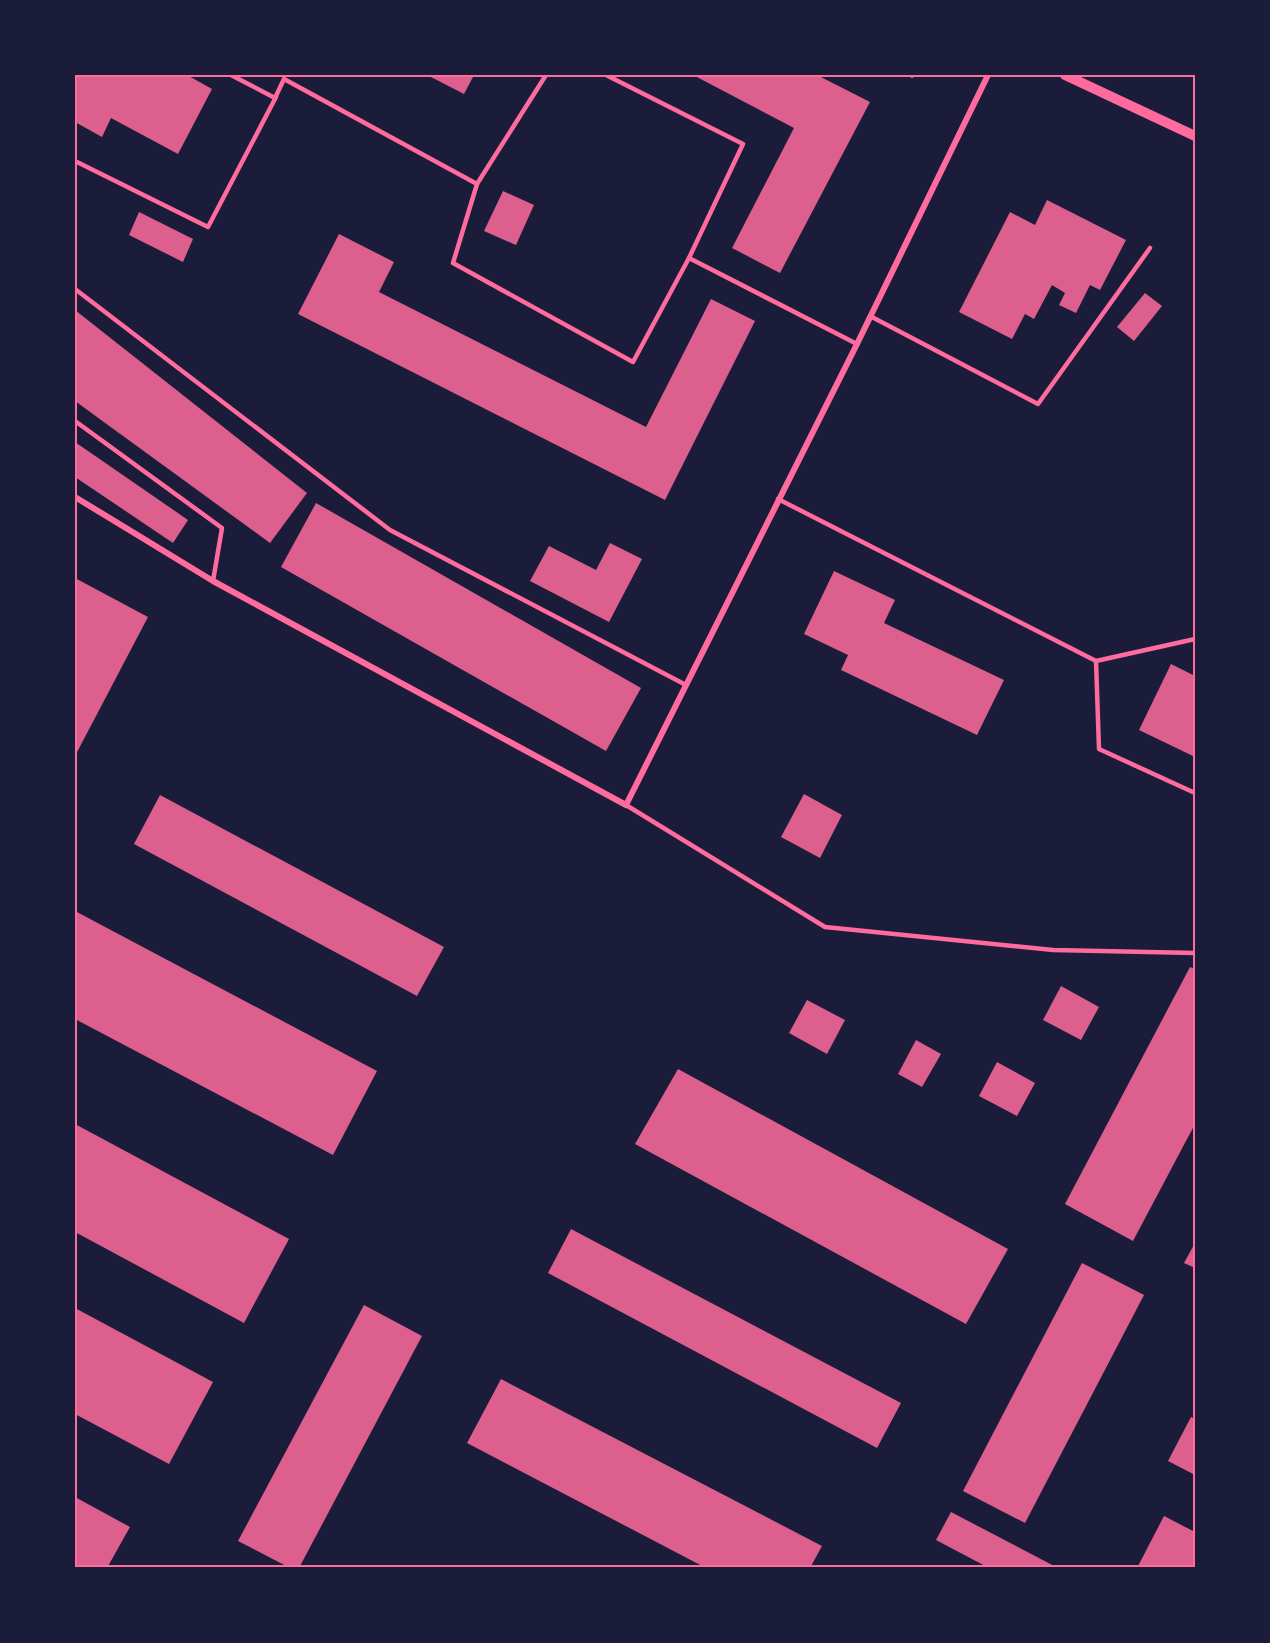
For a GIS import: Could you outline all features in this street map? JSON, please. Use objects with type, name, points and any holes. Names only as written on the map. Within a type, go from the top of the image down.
[{"type":"street","points":[[75,497],[213,582],[626,805],[857,344],[988,75]]},
{"type":"street","points":[[1065,75],[1195,136]]},
{"type":"lane","points":[[231,75],[275,98]]},
{"type":"lane","points":[[546,75],[477,184],[453,263],[633,362],[689,258],[743,144],[606,75]]},
{"type":"lane","points":[[75,161],[208,227],[285,77],[477,184]]},
{"type":"lane","points":[[870,316],[1038,404],[1150,248]]},
{"type":"lane","points":[[689,258],[857,344]]},
{"type":"lane","points":[[75,289],[390,530],[686,685]]},
{"type":"lane","points":[[75,421],[222,528],[213,582]]},
{"type":"lane","points":[[778,499],[1096,661],[1195,639]]},
{"type":"lane","points":[[1096,661],[1100,750],[1195,793]]},
{"type":"lane","points":[[626,805],[825,927],[1053,950],[1195,953]]},
{"type":"building","points":[[75,75],[187,75],[212,89],[178,154],[111,118],[102,137],[75,122]]},
{"type":"building","points":[[427,75],[474,75],[464,94]]},
{"type":"building","points":[[693,75],[817,75],[870,102],[780,273],[732,248],[794,128]]},
{"type":"building","points":[[503,191],[534,205],[516,245],[484,231]]},
{"type":"building","points":[[1047,200],[1126,240],[1100,290],[1090,285],[1076,313],[1059,305],[1065,293],[1052,285],[1034,319],[1025,314],[1012,339],[959,312],[1010,212],[1035,225]]},
{"type":"building","points":[[139,212],[193,239],[183,262],[129,235]]},
{"type":"building","points":[[339,234],[394,262],[379,292],[646,427],[711,299],[755,321],[665,500],[298,314]]},
{"type":"building","points":[[1145,293],[1162,306],[1134,341],[1117,327]]},
{"type":"building","points":[[75,310],[307,493],[270,543],[75,401]]},
{"type":"building","points":[[75,442],[188,520],[173,543],[75,477]]},
{"type":"building","points":[[316,503],[641,688],[606,751],[281,567]]},
{"type":"building","points":[[610,543],[642,559],[609,622],[530,581],[549,546],[596,570]]},
{"type":"building","points":[[834,571],[895,600],[884,623],[1004,680],[977,735],[841,670],[848,655],[804,634]]},
{"type":"building","points":[[75,578],[148,617],[75,756]]},
{"type":"building","points":[[1171,664],[1195,676],[1195,757],[1139,730]]},
{"type":"building","points":[[804,794],[842,815],[820,858],[781,837]]},
{"type":"building","points":[[160,795],[444,947],[417,996],[134,844]]},
{"type":"building","points":[[75,911],[377,1071],[333,1155],[75,1019]]},
{"type":"building","points":[[1190,967],[1195,969],[1195,1124],[1133,1241],[1065,1204]]},
{"type":"building","points":[[1061,986],[1099,1007],[1081,1040],[1043,1020]]},
{"type":"building","points":[[807,1000],[845,1020],[827,1054],[789,1033]]},
{"type":"building","points":[[916,1040],[941,1054],[922,1087],[898,1074]]},
{"type":"building","points":[[997,1062],[1035,1083],[1017,1116],[979,1096]]},
{"type":"building","points":[[678,1069],[1008,1249],[966,1324],[635,1144]]},
{"type":"building","points":[[75,1124],[289,1239],[244,1323],[75,1232]]},
{"type":"building","points":[[571,1229],[901,1403],[877,1448],[548,1273]]},
{"type":"building","points":[[1195,1243],[1195,1268],[1184,1263]]},
{"type":"building","points":[[1082,1263],[1144,1295],[1025,1523],[963,1491]]},
{"type":"building","points":[[364,1305],[422,1336],[299,1568],[290,1568],[238,1541]]},
{"type":"building","points":[[75,1308],[213,1382],[169,1464],[75,1414]]},
{"type":"building","points":[[501,1379],[822,1546],[810,1568],[706,1568],[467,1443]]},
{"type":"building","points":[[1191,1417],[1195,1419],[1195,1475],[1168,1461]]},
{"type":"building","points":[[75,1497],[130,1527],[107,1568],[75,1568]]},
{"type":"building","points":[[951,1512],[1058,1568],[989,1568],[936,1540]]},
{"type":"building","points":[[1164,1516],[1195,1532],[1195,1568],[1137,1568]]}]
